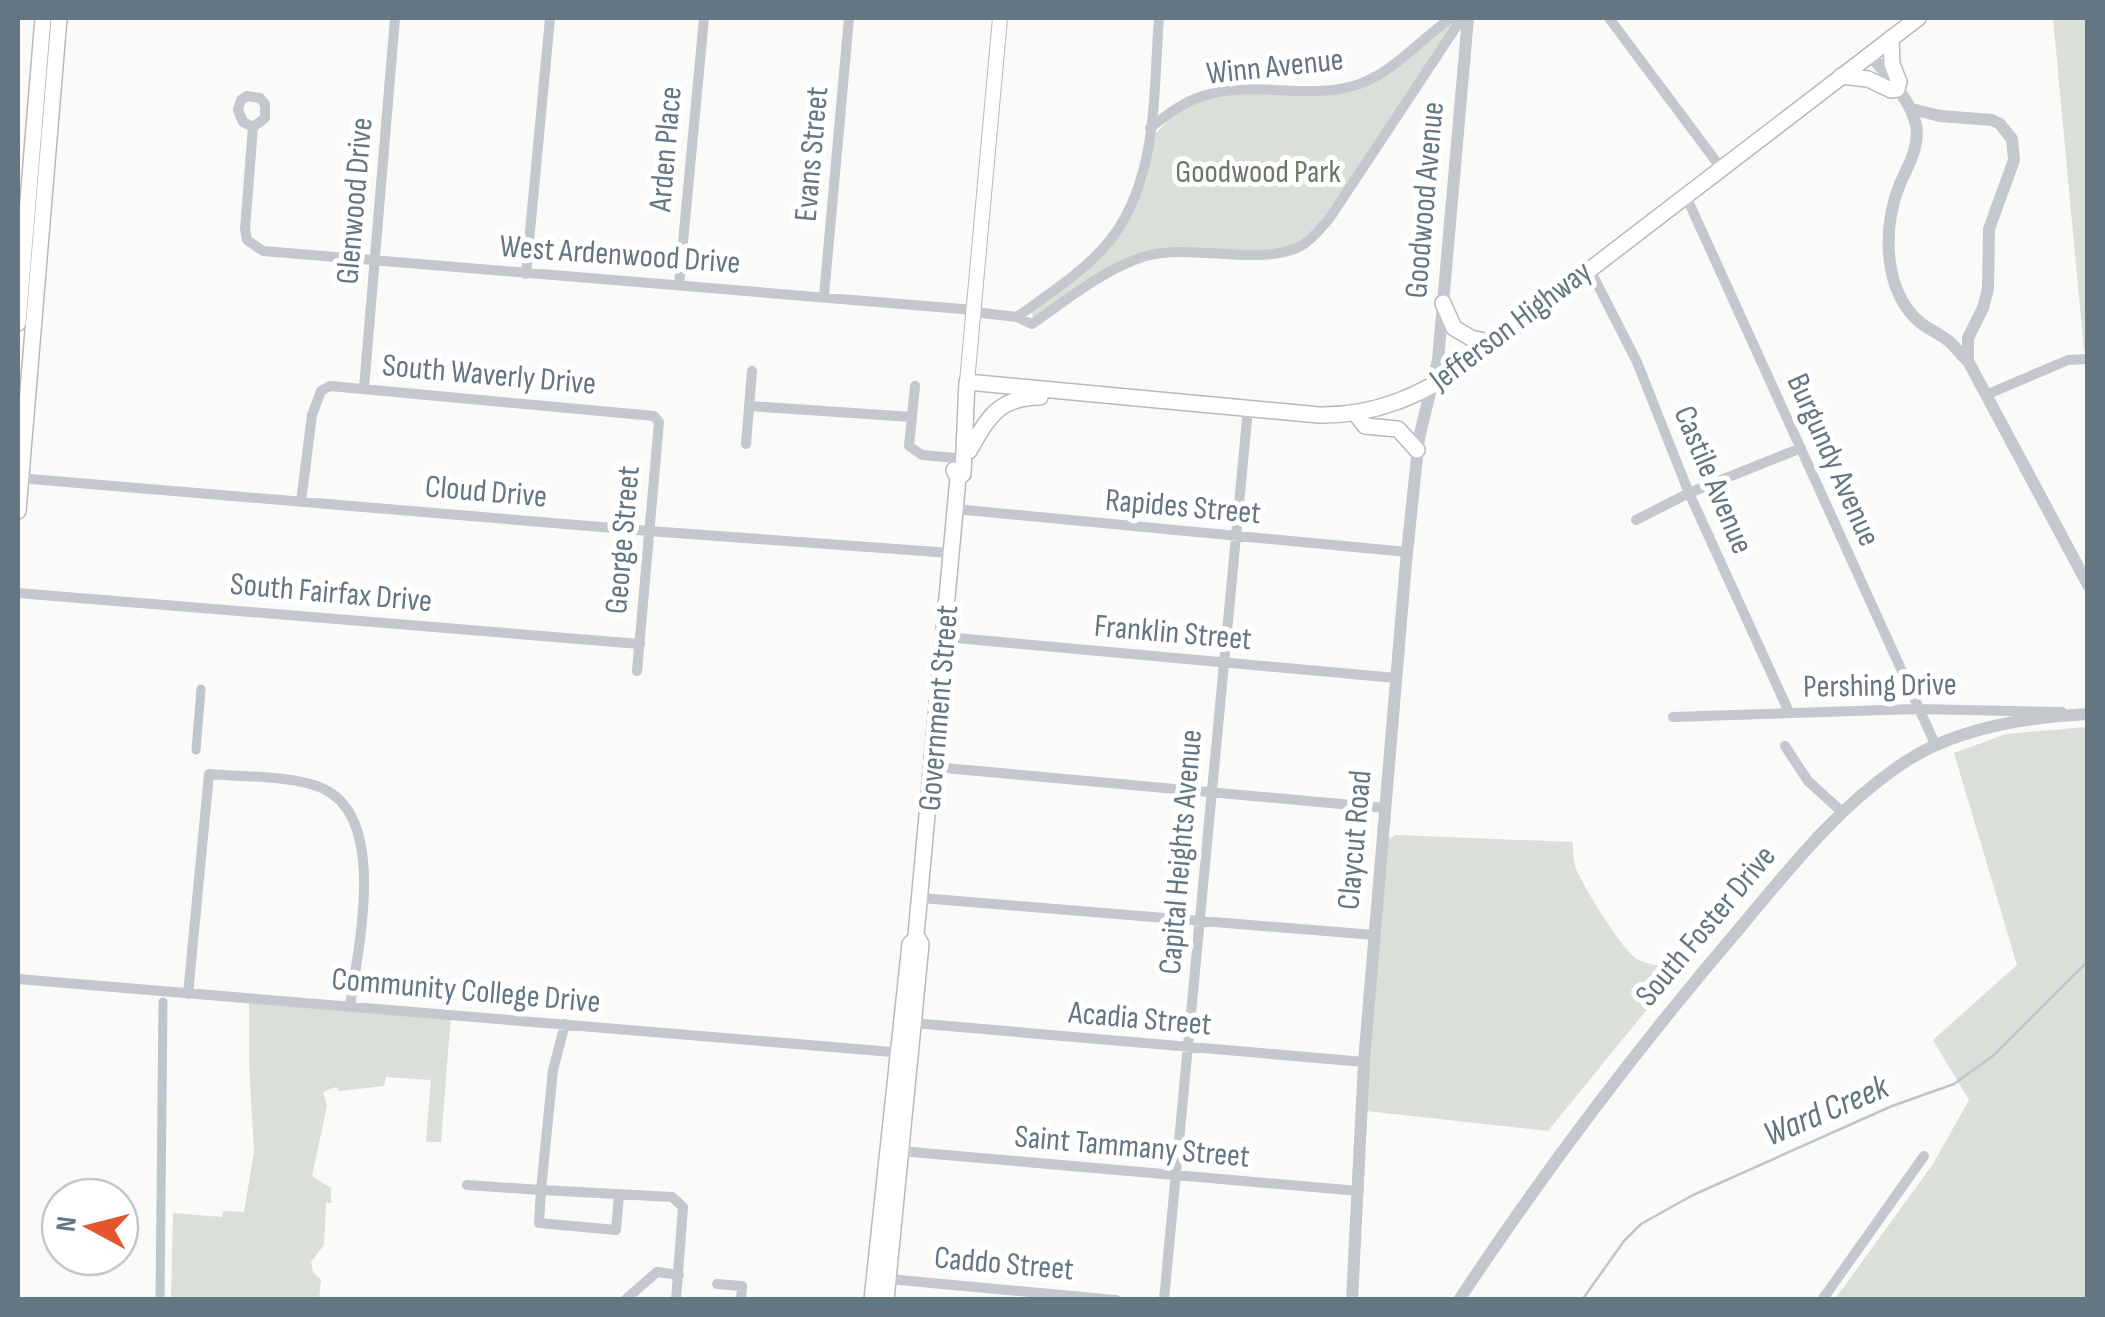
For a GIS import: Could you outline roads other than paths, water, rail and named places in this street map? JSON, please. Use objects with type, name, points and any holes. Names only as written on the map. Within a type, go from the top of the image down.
[{"type":"main road","points":[[18,511],[47,75],[43,18]]},
{"type":"main road","points":[[18,323],[47,75],[59,18]]},
{"type":"main road","name":"Government Street","points":[[886,1300],[900,1151],[906,983],[910,944],[916,938],[934,767],[958,478],[954,473],[968,412],[967,382],[1000,18]]},
{"type":"main road","name":"Jefferson Highway","points":[[967,382],[1319,416],[1356,414],[1395,404],[1432,387],[1494,343],[1918,18]]},
{"type":"main road","points":[[1841,76],[1868,79],[1897,89],[1891,38]]},
{"type":"main road","points":[[1443,303],[1454,328],[1470,338],[1494,343]]},
{"type":"main road","points":[[960,457],[972,449],[982,426],[997,410],[1020,399],[1041,397],[1046,390]]},
{"type":"main road","points":[[1356,414],[1365,426],[1398,429],[1418,450]]},
{"type":"main road","name":"Government Street","points":[[872,1300],[904,1053],[913,1023],[921,944],[916,938]]},
{"type":"main road","points":[[906,983],[907,1016],[913,1023]]},
{"type":"street","name":"Glenwood Drive","points":[[364,388],[396,18]]},
{"type":"street","points":[[526,274],[550,18]]},
{"type":"street","name":"Arden Place","points":[[678,286],[704,18]]},
{"type":"street","name":"Evans Street","points":[[824,296],[849,18]]},
{"type":"street","points":[[1017,317],[1103,248],[1115,233],[1140,183],[1150,128],[1159,18]]},
{"type":"street","name":"Winn Avenue","points":[[1150,128],[1177,108],[1210,94],[1236,90],[1314,92],[1353,87],[1382,73],[1452,18]]},
{"type":"street","name":"West Ardenwood Drive","points":[[254,127],[245,229],[246,240],[263,251],[824,296],[974,311],[1017,317],[1032,324],[1095,280],[1145,257],[1184,252],[1277,252],[1310,239],[1329,219],[1465,18]]},
{"type":"street","name":"Goodwood Avenue","points":[[1432,387],[1443,303],[1465,18]]},
{"type":"street","points":[[1609,18],[1720,168]]},
{"type":"street","points":[[1870,54],[1912,109],[1916,145],[1893,202],[1888,241],[1904,304],[1919,322],[1968,361],[2088,586]]},
{"type":"street","points":[[1912,109],[1940,116],[1992,120],[2012,140],[2012,170],[1989,229],[1986,300],[1968,338],[1968,361]]},
{"type":"street","name":"Burgundy Avenue","points":[[1685,194],[1936,746]]},
{"type":"street","name":"Castile Avenue","points":[[1589,268],[1637,362],[1689,492],[1789,712]]},
{"type":"street","points":[[1939,335],[1973,326]]},
{"type":"street","points":[[1988,394],[2068,360],[2088,359]]},
{"type":"street","points":[[746,444],[752,371]]},
{"type":"street","name":"South Waverly Drive","points":[[301,502],[312,415],[321,392],[330,386],[654,416]]},
{"type":"street","points":[[915,386],[909,446],[922,456],[960,457]]},
{"type":"street","name":"Claycut Road","points":[[1352,1300],[1364,1062],[1407,552],[1418,450],[1432,387]]},
{"type":"street","points":[[749,406],[912,417]]},
{"type":"street","name":"Capital Heights Avenue","points":[[1164,1300],[1248,409]]},
{"type":"street","name":"George Street","points":[[637,670],[659,422],[654,416]]},
{"type":"street","points":[[1636,520],[1689,492],[1801,448]]},
{"type":"street","name":"Cloud Drive","points":[[19,478],[951,552]]},
{"type":"street","name":"Rapides Street","points":[[955,510],[1407,552]]},
{"type":"street","name":"South Fairfax Drive","points":[[18,593],[640,644]]},
{"type":"street","name":"Franklin Street","points":[[945,637],[1396,678]]},
{"type":"street","name":"Pershing Drive","points":[[1673,717],[2008,708],[2088,714]]},
{"type":"street","name":"South Foster Drive","points":[[1459,1300],[1600,1100],[1705,968],[1841,811],[1906,761],[1936,746],[2016,722],[2088,714]]},
{"type":"street","points":[[1785,746],[1808,781],[1841,811]]},
{"type":"street","points":[[934,767],[1385,808]]},
{"type":"street","points":[[188,994],[209,774],[292,781],[323,788],[349,812],[358,828],[364,876],[350,1007]]},
{"type":"street","points":[[921,898],[1374,935]]},
{"type":"street","name":"Community College Drive","points":[[18,979],[904,1053]]},
{"type":"street","name":"Acadia Street","points":[[913,1023],[1364,1062]]},
{"type":"street","points":[[565,1024],[553,1070],[538,1223],[616,1230],[619,1194]]},
{"type":"street","name":"Saint Tammany Street","points":[[900,1151],[1358,1192]]},
{"type":"street","points":[[1822,1300],[1924,1156]]},
{"type":"street","points":[[468,1184],[672,1197],[683,1208],[676,1300]]},
{"type":"street","points":[[625,1300],[658,1272],[679,1275]]},
{"type":"street","name":"Caddo Street","points":[[888,1279],[1116,1300]]},
{"type":"street","points":[[717,1284],[742,1286],[741,1300]]},
{"type":"waterway","points":[[196,750],[201,689]]},
{"type":"waterway","name":"Ward Creek","points":[[1582,1300],[1624,1241],[1641,1224],[1693,1195],[1892,1106],[1954,1084],[1994,1055],[2088,961]]},
{"type":"waterway","points":[[160,1300],[163,1002]]},
{"type":"park label","name":"Goodwood Park","points":[[1258,172]]}]
